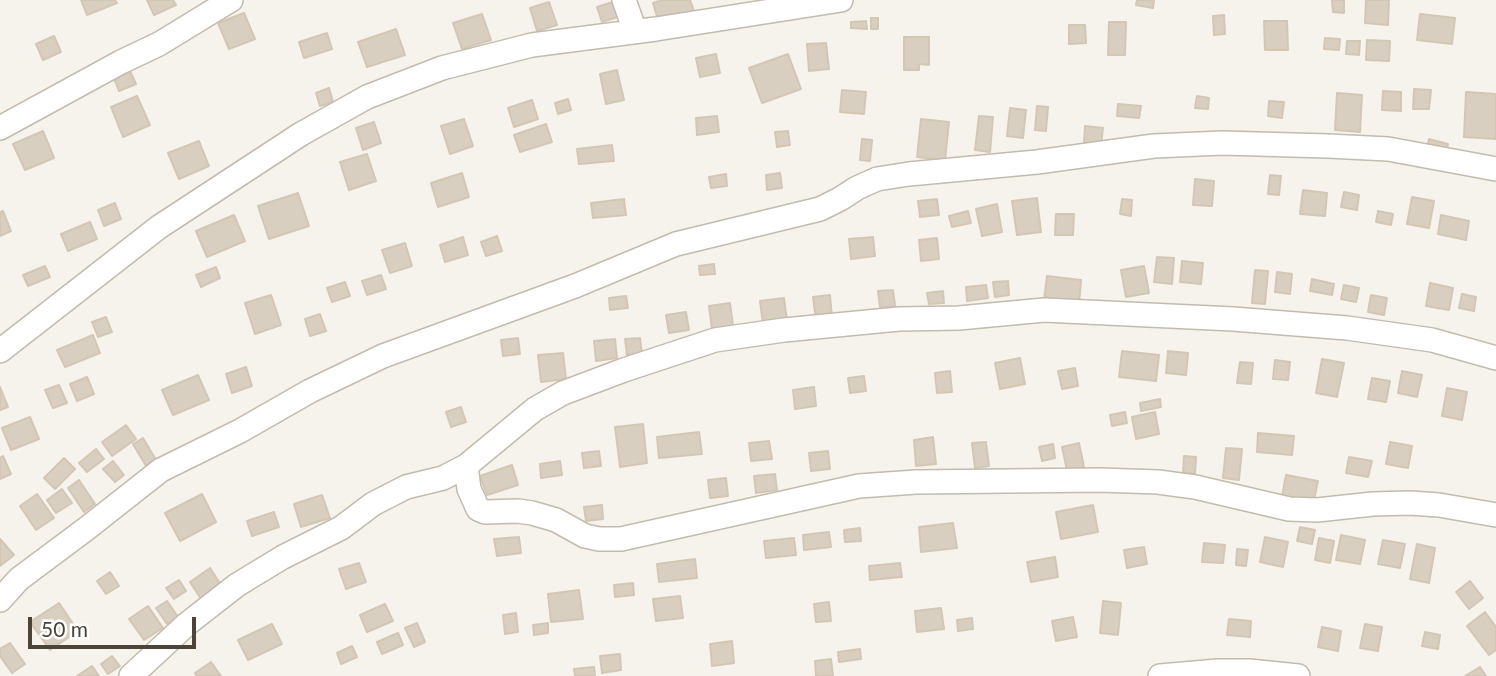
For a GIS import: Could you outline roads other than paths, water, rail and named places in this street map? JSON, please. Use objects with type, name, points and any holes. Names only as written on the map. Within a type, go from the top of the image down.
[{"type":"street","points":[[0,128],[159,44],[231,0]]},
{"type":"street","points":[[624,0],[635,32]]},
{"type":"street","points":[[0,351],[159,227],[300,134],[367,97],[442,68],[532,46],[841,0]]},
{"type":"street","points":[[0,600],[19,579],[161,470],[240,431],[310,391],[383,356],[575,286],[676,244],[820,209],[877,179],[1154,146],[1222,143],[1388,149],[1496,169]]},
{"type":"street","points":[[131,676],[187,624],[237,585],[283,557],[341,528],[373,504],[406,487],[443,478],[466,467],[535,409],[563,393],[715,341],[784,330],[899,319],[959,318],[1044,310],[1233,319],[1347,328],[1432,340],[1496,358]]},
{"type":"street","points":[[466,467],[469,489],[478,509],[485,512],[532,513],[556,520],[585,536],[599,539],[621,539],[859,486],[916,482],[1158,482],[1195,486],[1289,509],[1317,510],[1410,503],[1496,515]]},
{"type":"street","points":[[1160,676],[1228,671],[1298,676]]}]
